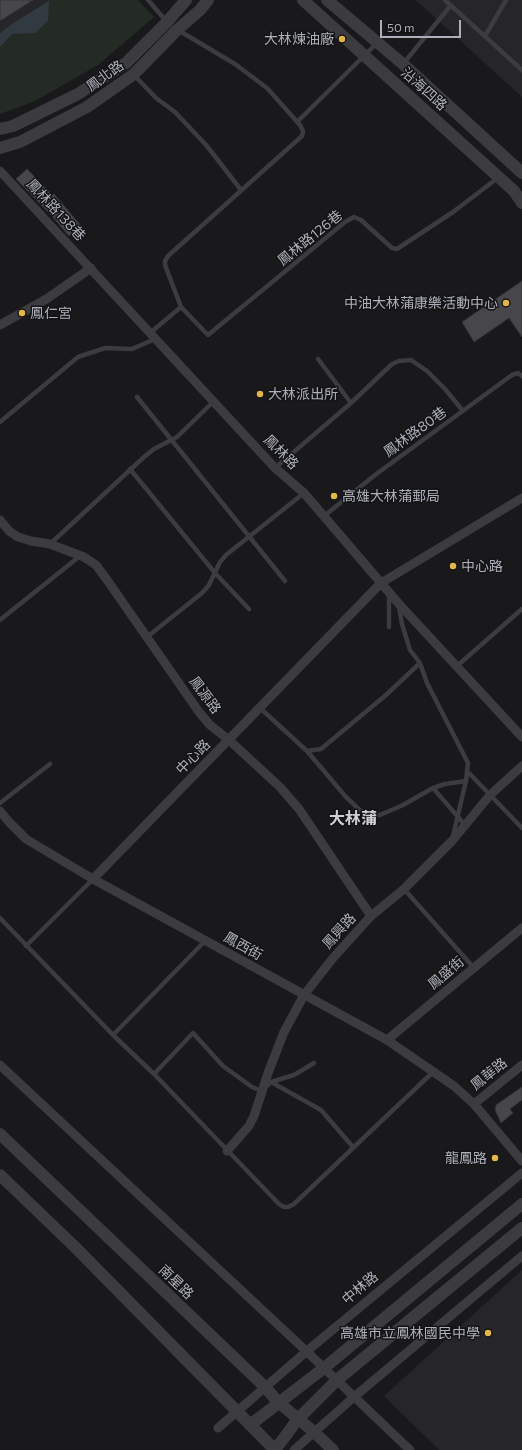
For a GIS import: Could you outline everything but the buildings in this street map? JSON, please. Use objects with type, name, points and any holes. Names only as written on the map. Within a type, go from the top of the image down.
[{"type":"street","name":"鳳北路","points":[[0,129],[13,126],[78,94],[126,63],[167,22],[186,0]]},
{"type":"street","name":"鳳北路","points":[[0,148],[20,142],[87,107],[134,74],[177,30],[200,10],[208,0]]},
{"type":"street","name":"沿海四路","points":[[303,0],[499,177],[514,191],[522,203]]},
{"type":"street","name":"沿海四路","points":[[327,0],[403,64],[522,173]]},
{"type":"street","name":"鳳林路138巷","points":[[0,171],[91,268]]},
{"type":"street","points":[[0,324],[48,298],[91,268]]},
{"type":"street","name":"鳳林路","points":[[91,268],[275,468],[304,493],[382,583],[398,604],[521,735]]},
{"type":"street","name":"中心路","points":[[93,879],[382,583],[522,498]]},
{"type":"street","name":"鳳源路","points":[[0,520],[18,537],[50,544],[80,555],[96,566],[199,712],[210,725],[229,740],[280,787],[299,809],[371,916]]},
{"type":"street","name":"鳳興路","points":[[227,1151],[249,1126],[254,1116],[284,1032],[304,995],[333,958],[371,916],[404,889],[452,841],[490,794],[522,766]]},
{"type":"street","name":"鳳西街","points":[[0,811],[26,838],[93,879],[388,1040],[454,1086],[474,1104]]},
{"type":"street","name":"鳳盛街","points":[[388,1040],[522,928]]},
{"type":"street","points":[[0,1065],[307,1351],[410,1450]]},
{"type":"street","name":"鳳華路","points":[[474,1104],[522,1065]]},
{"type":"street","points":[[474,1104],[522,1161]]},
{"type":"street","name":"南星路","points":[[0,1134],[265,1387],[278,1402],[333,1450]]},
{"type":"street","name":"中林路","points":[[218,1428],[307,1351],[522,1173]]},
{"type":"street","points":[[0,1176],[74,1246],[275,1450],[298,1419],[337,1380],[522,1228]]},
{"type":"street","points":[[250,1425],[324,1368],[522,1204]]},
{"type":"street","points":[[294,1450],[354,1397],[522,1256]]},
{"type":"lane","points":[[0,422],[78,357],[105,348],[132,349],[153,336],[181,306],[165,265],[165,261],[168,256],[302,136],[303,131],[297,122],[267,88],[235,64],[177,30],[167,22],[148,0]]},
{"type":"lane","points":[[445,0],[522,70]]},
{"type":"lane","points":[[485,36],[506,0]]},
{"type":"lane","points":[[403,64],[451,5]]},
{"type":"lane","points":[[297,122],[377,42]]},
{"type":"lane","points":[[134,74],[156,98],[175,112],[207,146],[241,190]]},
{"type":"lane","name":"鳳林路126巷","points":[[181,306],[208,335],[345,222],[354,218],[361,220],[392,248],[397,249],[453,212],[499,177]]},
{"type":"lane","points":[[318,359],[351,403]]},
{"type":"lane","points":[[275,468],[351,403],[392,364],[411,360],[427,371],[446,390],[463,411]]},
{"type":"lane","name":"鳳林路80巷","points":[[324,516],[375,475],[512,375],[518,373],[522,376]]},
{"type":"lane","points":[[137,397],[285,581]]},
{"type":"lane","points":[[50,544],[130,469],[154,449],[177,437],[214,401]]},
{"type":"lane","points":[[130,469],[215,573],[249,609]]},
{"type":"lane","points":[[147,637],[202,593],[220,562],[226,555],[304,493]]},
{"type":"lane","points":[[0,620],[80,555]]},
{"type":"lane","points":[[389,592],[389,627]]},
{"type":"lane","points":[[398,604],[410,650],[420,663],[427,682],[468,763],[466,781],[452,841]]},
{"type":"lane","points":[[456,666],[522,609]]},
{"type":"lane","points":[[307,751],[322,748],[386,695],[420,663]]},
{"type":"lane","points":[[260,708],[307,751],[346,797],[364,814],[380,814],[403,805],[433,788],[445,784],[466,781]]},
{"type":"lane","points":[[0,803],[50,764]]},
{"type":"lane","points":[[467,770],[522,828]]},
{"type":"lane","points":[[433,788],[465,825]]},
{"type":"lane","points":[[26,946],[93,879]]},
{"type":"lane","points":[[404,889],[474,968]]},
{"type":"lane","points":[[0,918],[284,1208],[288,1208],[433,1072]]},
{"type":"lane","points":[[113,1034],[205,941]]},
{"type":"lane","points":[[154,1074],[193,1033],[224,1066],[252,1087],[262,1091],[271,1082],[294,1075],[314,1063]]},
{"type":"lane","points":[[271,1082],[322,1110],[353,1147]]},
{"type":"shaded area","points":[[0,0],[49,0],[0,33]]},
{"type":"shaded area","points":[[49,0],[138,0],[154,17],[98,65],[35,101],[0,114],[0,33]]},
{"type":"shaded area","points":[[416,0],[522,0],[522,97],[420,4]]},
{"type":"shaded area","points":[[49,1],[48,21],[35,33],[12,34],[0,47],[0,33],[13,23]]},
{"type":"shaded area","name":"高雄市立鳳林國民中學","points":[[522,1270],[522,1450],[439,1450],[384,1396]]},
{"type":"place","name":"大林煉油廠","points":[[342,39]]},
{"type":"place","name":"中油大林蒲康樂活動中心","points":[[506,303]]},
{"type":"place","name":"鳳仁宮","points":[[22,313]]},
{"type":"place","name":"大林派出所","points":[[260,394]]},
{"type":"place","name":"高雄大林蒲郵局","points":[[334,496]]},
{"type":"place","name":"中心路","points":[[453,566]]},
{"type":"place","name":"龍鳳路","points":[[495,1158]]},
{"type":"place","name":"高雄市立鳳林國民中學","points":[[488,1333]]},
{"type":"district","name":"大林蒲","points":[[353,819]]}]
